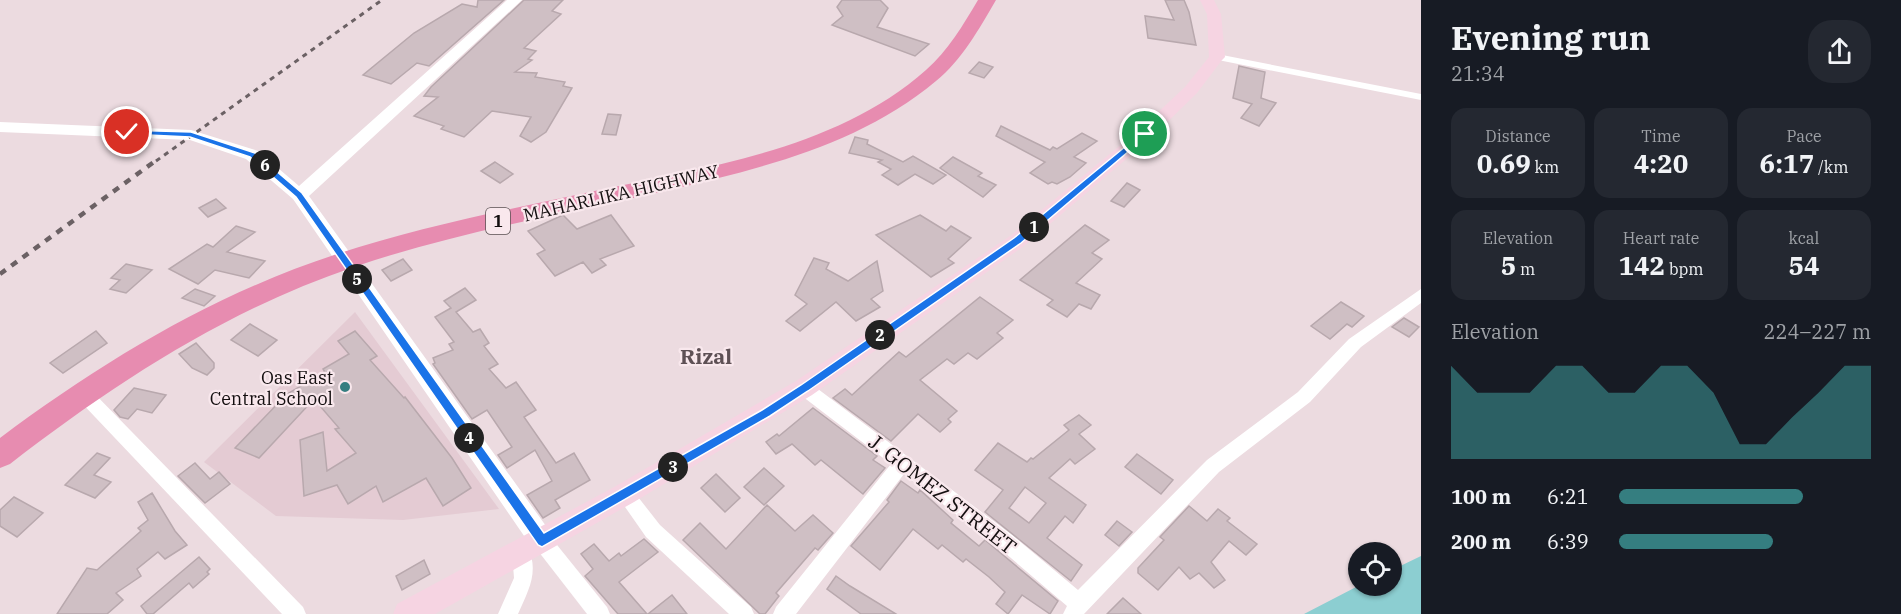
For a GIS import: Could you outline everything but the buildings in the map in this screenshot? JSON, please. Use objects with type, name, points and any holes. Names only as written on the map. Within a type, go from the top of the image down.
[{"type":"highway","name":"MAHARLIKA HIGHWAY","points":[[0,455],[83,393],[204,320],[344,261],[412,241],[730,168],[794,149],[850,127],[896,101],[932,75],[965,38],[987,0]]},
{"type":"main road","points":[[407,614],[625,494],[804,388],[1017,241],[1145,134],[1191,90],[1217,57],[1214,14],[1207,0]]},
{"type":"street","points":[[299,195],[515,0]]},
{"type":"street","points":[[1217,57],[1421,97]]},
{"type":"street","points":[[0,127],[191,135],[252,155],[299,195],[542,541],[600,614]]},
{"type":"street","points":[[1076,608],[1213,466],[1304,397],[1355,344],[1421,295]]},
{"type":"street","name":"J. GOMEZ STREET","points":[[804,388],[1005,542],[1076,608]]},
{"type":"street","points":[[83,393],[296,614]]},
{"type":"street","points":[[783,614],[902,464]]},
{"type":"street","points":[[625,494],[652,531],[744,614]]},
{"type":"street","points":[[508,614],[524,579],[521,552]]},
{"type":"shaded area","name":"Oas East Central School","points":[[355,312],[499,509],[403,520],[276,516],[204,462]]},
{"type":"water","points":[[1421,556],[1421,614],[1304,614],[1348,591],[1348,596],[1402,596],[1402,565]]},
{"type":"railway","points":[[156,161],[382,0]]},
{"type":"railway","points":[[0,274],[158,159]]},
{"type":"place","name":"Oas East Central School","points":[[345,387]]},
{"type":"district","name":"Rizal","points":[[706,356]]},
{"type":"route","points":[[127,132],[191,135],[252,155],[299,195],[542,541],[766,413],[804,388],[1017,241],[1145,134]]}]
